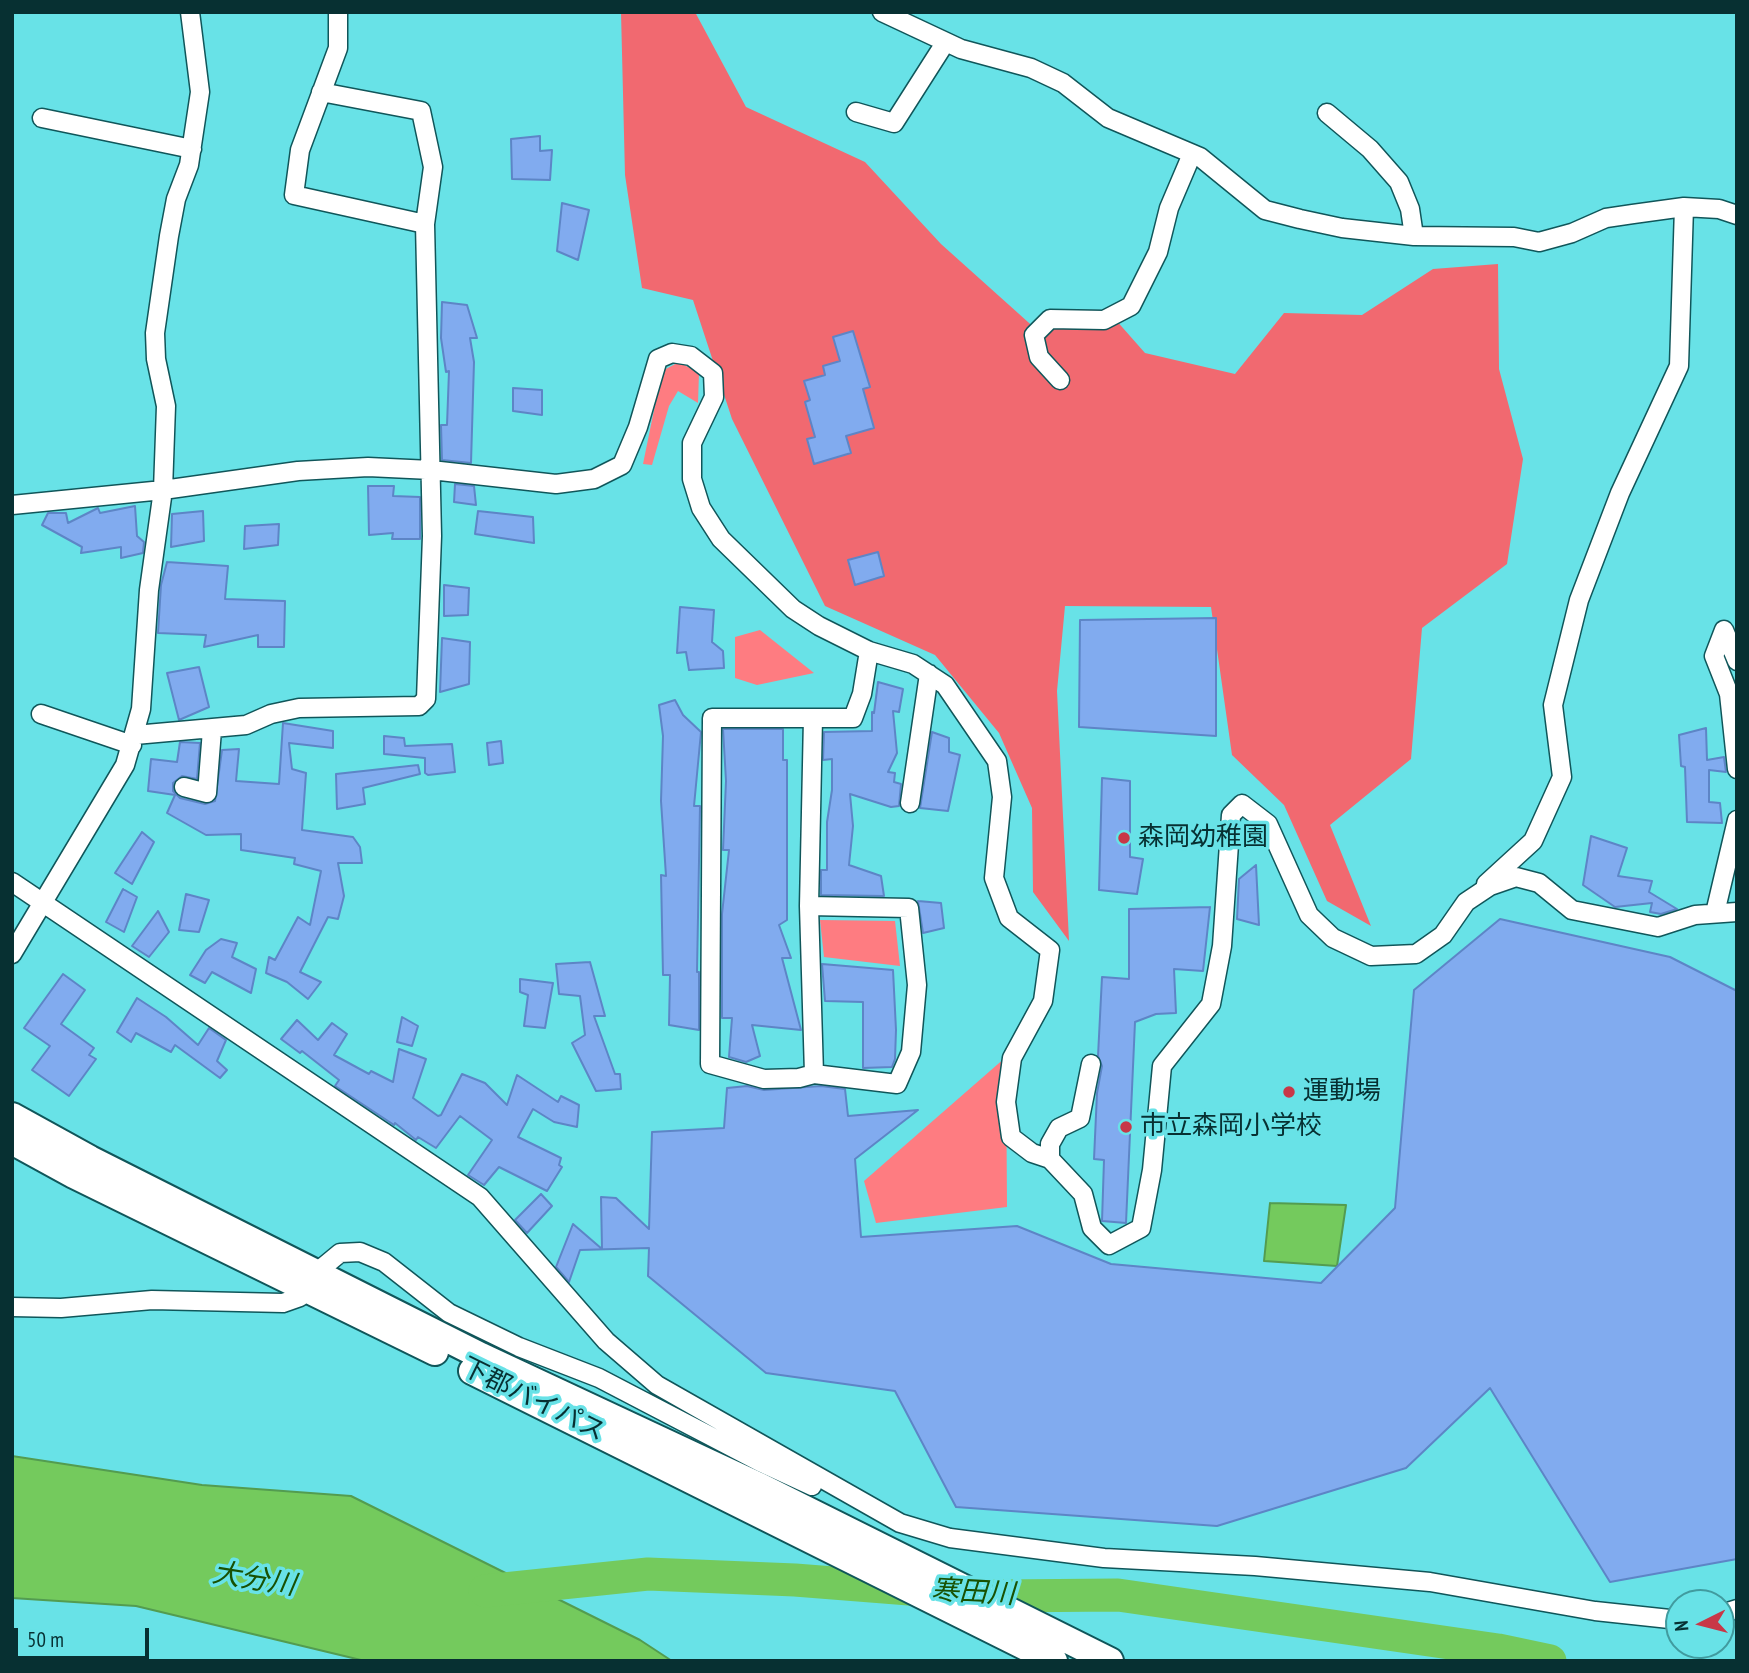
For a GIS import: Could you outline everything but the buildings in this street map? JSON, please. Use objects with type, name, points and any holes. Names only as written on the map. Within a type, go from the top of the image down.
[{"type":"street","points":[[12,954],[41,901],[125,765],[141,709],[149,590],[163,490],[166,406],[156,359],[155,333],[176,199],[192,149],[200,92],[190,12]]},
{"type":"street","points":[[338,12],[338,48],[300,150],[294,195],[425,224]]},
{"type":"street","points":[[882,12],[945,43],[1031,68],[1063,83],[1108,118],[1192,153],[1265,210],[1342,228],[1414,236],[1514,237],[1539,242],[1572,233],[1606,218],[1684,207],[1720,209],[1737,215]]},
{"type":"street","points":[[856,112],[894,123],[945,43]]},
{"type":"street","points":[[41,714],[134,740],[246,725],[271,714],[299,708],[419,706],[426,699],[431,470],[425,224],[433,167],[421,111],[321,92]]},
{"type":"street","points":[[1327,113],[1370,149],[1399,182],[1410,209],[1414,236]]},
{"type":"street","points":[[42,118],[192,149]]},
{"type":"street","points":[[1060,380],[1039,357],[1034,335],[1050,319],[1104,320],[1131,306],[1158,252],[1169,208],[1192,153]]},
{"type":"street","points":[[12,505],[163,490],[298,471],[368,467],[431,470],[556,484],[594,479],[622,465],[638,427],[658,359],[672,353],[691,356],[712,373],[714,397],[692,443],[692,480],[701,508],[721,539],[793,608],[820,626],[869,651],[912,664],[944,685],[997,761],[1002,797],[994,878],[1009,918],[1050,950],[1043,1001],[1012,1058],[1006,1102],[1011,1137],[1032,1153],[1050,1158],[1083,1194],[1092,1228],[1109,1245],[1141,1228],[1152,1170],[1162,1066],[1211,1004],[1222,946],[1231,815],[1242,804],[1268,824],[1309,915],[1333,938],[1371,957],[1416,954],[1443,935],[1466,902],[1533,841],[1562,777],[1553,705],[1579,600],[1619,493],[1679,366],[1684,207]]},
{"type":"street","points":[[1737,661],[1724,630],[1714,656],[1729,694],[1737,769]]},
{"type":"street","points":[[808,906],[909,908],[917,985],[911,1052],[897,1084],[814,1074],[799,1078],[764,1079],[710,1064],[712,718],[853,718],[862,694],[869,651]]},
{"type":"street","points":[[910,803],[929,674]]},
{"type":"street","points":[[813,718],[808,906],[814,1074]]},
{"type":"street","points":[[207,793],[212,730]]},
{"type":"street","points":[[184,787],[226,796]]},
{"type":"street","points":[[1715,913],[1737,820]]},
{"type":"street","points":[[1466,902],[1490,886],[1516,877],[1539,883],[1572,910],[1658,927],[1695,915],[1737,912]]},
{"type":"street","points":[[12,882],[480,1197],[606,1341],[657,1385],[860,1504]]},
{"type":"street","points":[[1050,1158],[1050,1144],[1059,1128],[1080,1118],[1091,1064]]},
{"type":"street","points":[[12,1116],[312,1281],[481,1356],[757,1485],[1110,1661]]},
{"type":"street","name":"下郡バイパス","points":[[12,1140],[74,1175],[312,1281],[744,1508],[1050,1659]]},
{"type":"street","points":[[12,1307],[61,1308],[152,1300],[260,1305],[294,1300],[340,1253],[348,1250],[371,1255],[449,1312],[519,1347],[610,1384],[788,1476],[900,1523],[950,1538],[1104,1558],[1255,1566],[1430,1582],[1595,1611],[1665,1618]]},
{"type":"shaded area","points":[[621,12],[695,12],[746,107],[865,162],[941,244],[1038,331],[1115,319],[1145,353],[1235,374],[1284,313],[1362,315],[1433,269],[1498,264],[1499,369],[1523,459],[1507,564],[1422,628],[1411,759],[1330,825],[1371,926],[1327,901],[1284,805],[1232,755],[1211,607],[1065,606],[1057,691],[1069,941],[1033,892],[1032,808],[999,733],[935,655],[825,606],[732,419],[693,300],[642,288],[625,175]]},
{"type":"shaded area","points":[[679,362],[699,373],[698,403],[678,391],[669,406],[652,465],[643,464],[662,371]]},
{"type":"shaded area","points":[[760,630],[814,673],[757,685],[735,678],[735,637]]},
{"type":"shaded area","points":[[820,920],[895,921],[900,966],[824,957]]},
{"type":"shaded area","points":[[1006,1057],[1007,1207],[876,1223],[864,1181]]},
{"type":"water","points":[[1270,1203],[1346,1205],[1337,1266],[1264,1261]]},
{"type":"water","name":"大分川","points":[[12,1456],[202,1485],[351,1496],[640,1640],[672,1661],[365,1661],[136,1606],[12,1598]]},
{"type":"waterway","name":"寒田川","points":[[485,1591],[648,1574],[795,1580],[998,1596],[1118,1595],[1498,1650],[1550,1661]]},
{"type":"place","name":"森岡幼稚園","points":[[1124,838]]},
{"type":"place","name":"運動場","points":[[1289,1092]]},
{"type":"place","name":"市立森岡小学校","points":[[1126,1127]]}]
